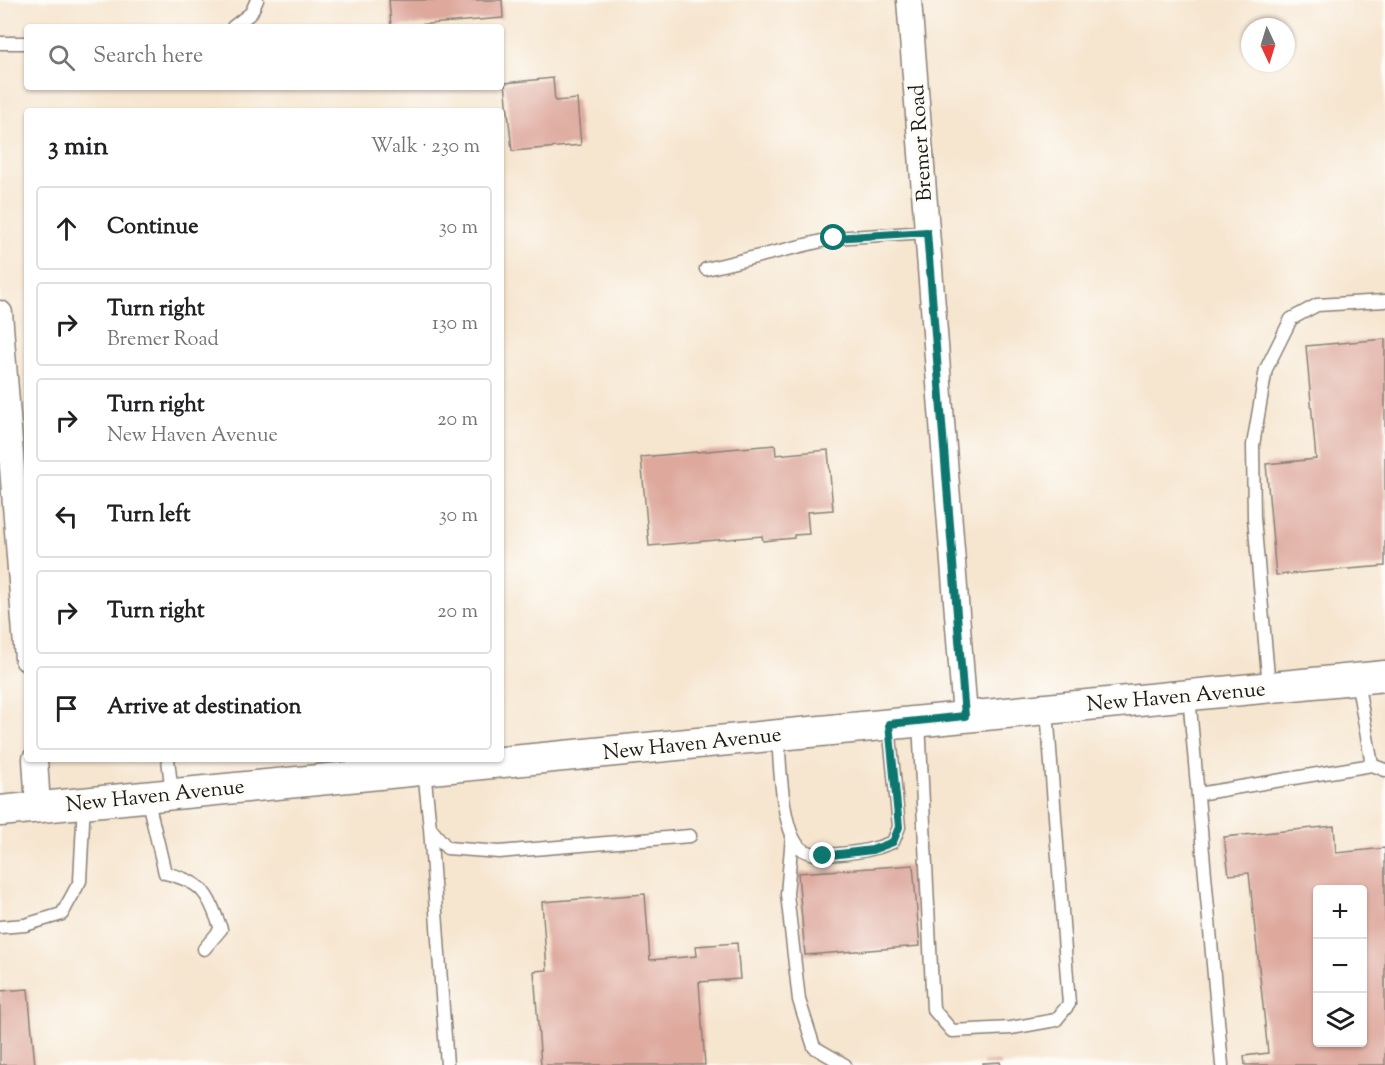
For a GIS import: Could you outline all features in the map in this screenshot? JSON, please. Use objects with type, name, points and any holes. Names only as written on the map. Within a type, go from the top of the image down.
[{"type":"street","name":"Bremer Road","points":[[909,0],[965,716]]},
{"type":"street","points":[[0,314],[24,621]]},
{"type":"street","name":"New Haven Avenue","points":[[504,761],[1371,677]]},
{"type":"street","points":[[35,762],[39,807]]},
{"type":"street","name":"New Haven Avenue","points":[[0,811],[159,795],[370,767],[423,769],[496,762]]},
{"type":"lane","points":[[237,24],[250,13],[257,0]]},
{"type":"lane","points":[[0,44],[24,43]]},
{"type":"lane","points":[[706,269],[834,238],[927,232]]},
{"type":"lane","points":[[1269,687],[1254,518],[1253,445],[1266,369],[1291,319],[1317,305],[1385,301]]},
{"type":"lane","points":[[1371,677],[1372,765]]},
{"type":"lane","points":[[1188,695],[1222,1065]]},
{"type":"lane","points":[[919,721],[933,1009],[952,1031],[1011,1028],[1056,1020],[1068,1004],[1047,708]]},
{"type":"lane","points":[[778,735],[786,819],[792,836],[803,850],[823,856],[872,850],[893,842],[899,827],[889,724]]},
{"type":"lane","points":[[167,762],[159,795],[165,873],[186,878],[207,894],[221,929],[204,949]]},
{"type":"lane","points":[[1198,794],[1372,765],[1385,770]]},
{"type":"lane","points":[[423,769],[430,828],[447,1065]]},
{"type":"lane","points":[[0,927],[25,925],[62,914],[80,880],[84,802]]},
{"type":"lane","points":[[430,828],[447,848],[499,852],[690,836]]},
{"type":"lane","points":[[792,836],[787,894],[799,1000],[814,1047],[846,1065]]},
{"type":"building","points":[[389,0],[502,0],[503,18],[428,24],[391,24]]},
{"type":"building","points":[[553,78],[555,101],[577,99],[581,145],[512,151],[505,83]]},
{"type":"building","points":[[1385,339],[1385,566],[1276,575],[1266,464],[1316,459],[1306,346]]},
{"type":"building","points":[[775,445],[776,455],[828,450],[833,510],[807,512],[809,534],[763,541],[762,536],[649,546],[641,457]]},
{"type":"building","points":[[1334,826],[1336,853],[1385,848],[1385,1065],[1245,1065],[1244,1056],[1268,1053],[1249,873],[1229,875],[1224,837]]},
{"type":"building","points":[[913,865],[920,946],[805,955],[798,873]]},
{"type":"building","points":[[645,894],[650,960],[697,956],[696,946],[737,943],[740,979],[699,982],[705,1065],[541,1065],[534,971],[547,970],[542,902]]},
{"type":"building","points":[[28,989],[35,1065],[0,1065],[0,991]]},
{"type":"building","points":[[1000,1062],[1001,1065],[983,1065],[983,1063]]},
{"type":"route","points":[[823,856],[872,850],[893,842],[899,827],[889,724],[965,716],[927,232],[867,234],[834,238]]}]
